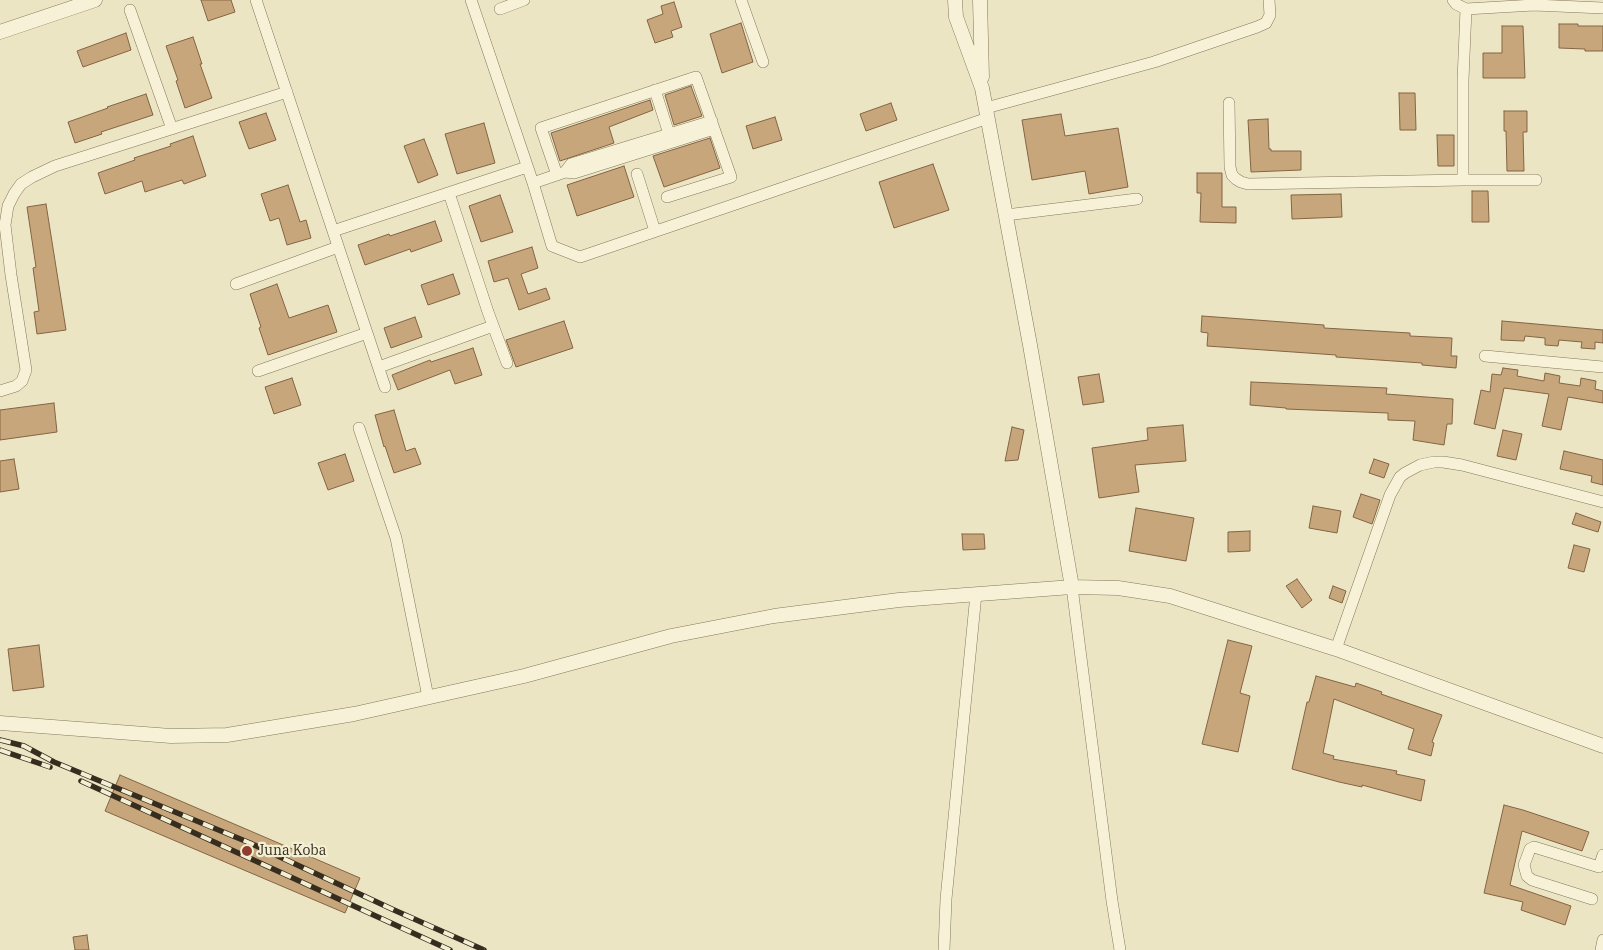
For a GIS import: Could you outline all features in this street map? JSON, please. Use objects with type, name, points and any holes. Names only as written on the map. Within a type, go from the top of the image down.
[{"type":"street","points":[[0,32],[95,0]]},
{"type":"street","points":[[256,0],[385,387]]},
{"type":"street","points":[[471,0],[533,183],[552,246],[580,257],[987,113],[1154,62],[1257,27],[1266,23],[1270,15],[1269,0]]},
{"type":"street","points":[[500,9],[524,0]]},
{"type":"street","points":[[742,0],[764,62]]},
{"type":"street","points":[[955,0],[956,17],[982,88],[987,113],[1072,587],[1112,901],[1120,950]]},
{"type":"street","points":[[980,0],[982,88]]},
{"type":"street","points":[[1453,0],[1456,4],[1466,9],[1534,5],[1603,8]]},
{"type":"street","points":[[1463,180],[1463,80],[1466,9]]},
{"type":"street","points":[[130,10],[172,129]]},
{"type":"street","points":[[561,173],[541,128],[696,77],[731,177],[667,197]]},
{"type":"street","points":[[655,90],[670,134]]},
{"type":"street","points":[[0,391],[16,386],[22,381],[26,370],[5,276],[5,225],[8,206],[21,184],[32,176],[55,166],[287,92]]},
{"type":"street","points":[[1230,103],[1230,167],[1232,175],[1236,179],[1248,184],[1536,180]]},
{"type":"street","points":[[533,183],[561,173],[574,172],[713,125]]},
{"type":"street","points":[[561,173],[571,164],[670,134],[713,125]]},
{"type":"street","points":[[333,231],[527,167]]},
{"type":"street","points":[[637,174],[655,231]]},
{"type":"street","points":[[449,193],[493,326],[507,362]]},
{"type":"street","points":[[1006,215],[1137,199]]},
{"type":"street","points":[[236,284],[338,247]]},
{"type":"street","points":[[379,368],[493,326]]},
{"type":"street","points":[[258,371],[367,333]]},
{"type":"street","points":[[1485,356],[1603,367]]},
{"type":"street","points":[[359,428],[396,538],[428,697]]},
{"type":"street","points":[[1336,648],[1390,495],[1405,472],[1420,465],[1443,462],[1462,465],[1603,502]]},
{"type":"street","points":[[0,724],[171,736],[227,735],[347,715],[524,676],[670,636],[774,616],[899,600],[1072,587],[1118,588],[1170,596],[1336,648],[1603,746]]},
{"type":"street","points":[[944,950],[946,899],[976,594]]},
{"type":"street","points":[[1592,899],[1532,880],[1527,876],[1524,864],[1530,849],[1534,847],[1599,867],[1603,855]]},
{"type":"street","points":[[1601,950],[1603,940]]},
{"type":"building","points":[[201,0],[231,0],[235,12],[208,21]]},
{"type":"building","points":[[674,2],[682,27],[671,31],[673,37],[655,43],[647,20],[663,14],[661,6]]},
{"type":"building","points":[[741,23],[753,62],[722,73],[710,34]]},
{"type":"building","points":[[1559,24],[1603,26],[1603,51],[1559,48]]},
{"type":"building","points":[[1502,26],[1523,26],[1525,78],[1483,78],[1483,53],[1502,53]]},
{"type":"building","points":[[126,33],[131,50],[83,67],[77,51]]},
{"type":"building","points":[[193,37],[212,98],[185,108],[176,81],[178,80],[166,46]]},
{"type":"building","points":[[691,86],[702,116],[674,125],[665,95]]},
{"type":"building","points":[[1399,93],[1415,93],[1416,130],[1400,130]]},
{"type":"building","points":[[146,94],[153,115],[101,132],[102,134],[75,143],[68,122]]},
{"type":"building","points":[[650,100],[653,110],[609,127],[614,143],[560,161],[551,133]]},
{"type":"building","points":[[891,103],[897,120],[866,131],[860,114]]},
{"type":"building","points":[[1504,111],[1527,111],[1527,132],[1523,132],[1524,171],[1507,171]]},
{"type":"building","points":[[266,113],[276,140],[249,149],[239,122]]},
{"type":"building","points":[[1061,114],[1065,136],[1118,128],[1128,187],[1089,194],[1085,171],[1032,180],[1022,120]]},
{"type":"building","points":[[775,117],[782,140],[753,149],[746,126]]},
{"type":"building","points":[[1268,119],[1269,149],[1271,151],[1301,151],[1301,170],[1251,172],[1248,120]]},
{"type":"building","points":[[484,123],[495,163],[457,174],[445,134]]},
{"type":"building","points":[[1437,135],[1454,135],[1454,166],[1438,166]]},
{"type":"building","points":[[193,136],[206,176],[184,184],[182,180],[145,192],[142,181],[105,194],[98,173]]},
{"type":"building","points":[[710,138],[720,168],[664,187],[653,156]]},
{"type":"building","points":[[424,139],[438,175],[418,183],[404,146]]},
{"type":"building","points":[[933,164],[949,210],[894,228],[879,182]]},
{"type":"building","points":[[624,166],[634,197],[577,216],[567,185]]},
{"type":"building","points":[[1197,173],[1222,173],[1222,207],[1236,207],[1236,223],[1200,222],[1201,193],[1197,193]]},
{"type":"building","points":[[288,185],[300,222],[306,220],[311,238],[287,245],[279,218],[270,221],[261,194]]},
{"type":"building","points":[[1472,191],[1488,191],[1489,222],[1472,222]]},
{"type":"building","points":[[1341,194],[1342,217],[1292,219],[1291,195]]},
{"type":"building","points":[[500,195],[513,232],[481,242],[469,206]]},
{"type":"building","points":[[46,204],[66,330],[37,334],[34,312],[39,311],[33,268],[36,267],[27,207]]},
{"type":"building","points":[[435,221],[442,241],[411,252],[410,249],[365,265],[358,245]]},
{"type":"building","points":[[532,247],[538,268],[521,274],[528,294],[546,288],[550,299],[519,310],[508,278],[494,282],[488,261]]},
{"type":"building","points":[[453,274],[460,294],[428,305],[421,285]]},
{"type":"building","points":[[277,284],[289,318],[328,305],[337,332],[268,355],[250,294]]},
{"type":"building","points":[[1202,316],[1324,325],[1324,328],[1410,333],[1410,336],[1452,338],[1451,356],[1457,356],[1456,368],[1422,365],[1422,363],[1336,357],[1336,355],[1207,346],[1208,333],[1201,332]]},
{"type":"building","points":[[415,317],[422,337],[391,348],[384,328]]},
{"type":"building","points":[[564,321],[573,348],[516,367],[506,340]]},
{"type":"building","points":[[1502,321],[1603,330],[1603,343],[1595,342],[1595,349],[1581,348],[1582,342],[1559,340],[1558,346],[1545,345],[1545,338],[1525,336],[1524,341],[1501,340]]},
{"type":"building","points":[[473,348],[482,375],[455,384],[450,370],[398,390],[392,375],[430,360],[431,362]]},
{"type":"building","points":[[1503,368],[1518,370],[1517,376],[1544,381],[1545,373],[1560,376],[1559,383],[1580,386],[1581,378],[1596,381],[1595,389],[1603,391],[1603,403],[1568,397],[1561,430],[1542,426],[1549,394],[1504,388],[1495,429],[1474,424],[1481,390],[1490,392],[1492,374],[1501,375]]},
{"type":"building","points":[[1099,374],[1104,402],[1083,405],[1078,377]]},
{"type":"building","points":[[292,378],[301,405],[274,414],[265,387]]},
{"type":"building","points":[[1251,382],[1387,388],[1386,394],[1453,399],[1452,424],[1447,424],[1444,445],[1413,440],[1415,421],[1388,420],[1388,413],[1286,409],[1250,405]]},
{"type":"building","points":[[54,403],[57,432],[0,440],[0,410]]},
{"type":"building","points":[[394,410],[406,451],[415,448],[421,464],[394,473],[375,415]]},
{"type":"building","points":[[1183,425],[1186,461],[1135,465],[1139,492],[1099,498],[1092,448],[1148,440],[1147,428]]},
{"type":"building","points":[[1012,427],[1024,430],[1018,460],[1005,461]]},
{"type":"building","points":[[1503,430],[1522,434],[1516,460],[1497,456]]},
{"type":"building","points":[[1564,451],[1603,460],[1603,485],[1591,482],[1592,476],[1560,469]]},
{"type":"building","points":[[345,454],[354,481],[328,490],[318,463]]},
{"type":"building","points":[[14,459],[19,489],[0,492],[0,461]]},
{"type":"building","points":[[1374,459],[1389,464],[1384,478],[1369,473]]},
{"type":"building","points":[[1361,494],[1380,500],[1372,524],[1353,517]]},
{"type":"building","points":[[1313,506],[1341,511],[1337,533],[1309,528]]},
{"type":"building","points":[[1136,508],[1194,518],[1186,561],[1129,551]]},
{"type":"building","points":[[1576,513],[1601,522],[1598,532],[1572,524]]},
{"type":"building","points":[[1250,531],[1250,551],[1228,552],[1228,532]]},
{"type":"building","points":[[962,534],[984,534],[985,549],[963,550]]},
{"type":"building","points":[[1574,545],[1590,549],[1584,572],[1568,568]]},
{"type":"building","points":[[1297,579],[1312,600],[1302,608],[1286,586]]},
{"type":"building","points":[[1333,586],[1346,591],[1342,603],[1329,598]]},
{"type":"building","points":[[1228,640],[1252,646],[1240,693],[1250,696],[1238,752],[1202,744]]},
{"type":"building","points":[[39,645],[44,687],[13,691],[8,649]]},
{"type":"building","points":[[1316,676],[1355,687],[1356,683],[1382,692],[1381,694],[1442,715],[1432,742],[1434,743],[1431,756],[1408,749],[1414,729],[1334,699],[1323,753],[1334,756],[1333,759],[1397,771],[1396,774],[1425,780],[1421,801],[1292,769],[1307,702],[1309,702]]},
{"type":"building","name":"Juna Koba","points":[[120,775],[360,878],[345,913],[105,811]]},
{"type":"building","points":[[1504,805],[1589,832],[1582,851],[1522,831],[1510,885],[1571,906],[1565,925],[1521,910],[1523,902],[1484,893]]},
{"type":"building","points":[[87,935],[89,950],[75,950],[73,937]]},
{"type":"railway","points":[[0,740],[24,746],[54,762],[250,843],[484,950]]},
{"type":"railway","points":[[0,750],[50,767]]},
{"type":"railway","points":[[81,781],[450,950]]},
{"type":"place","name":"Juna Koba","points":[[247,851]]}]
